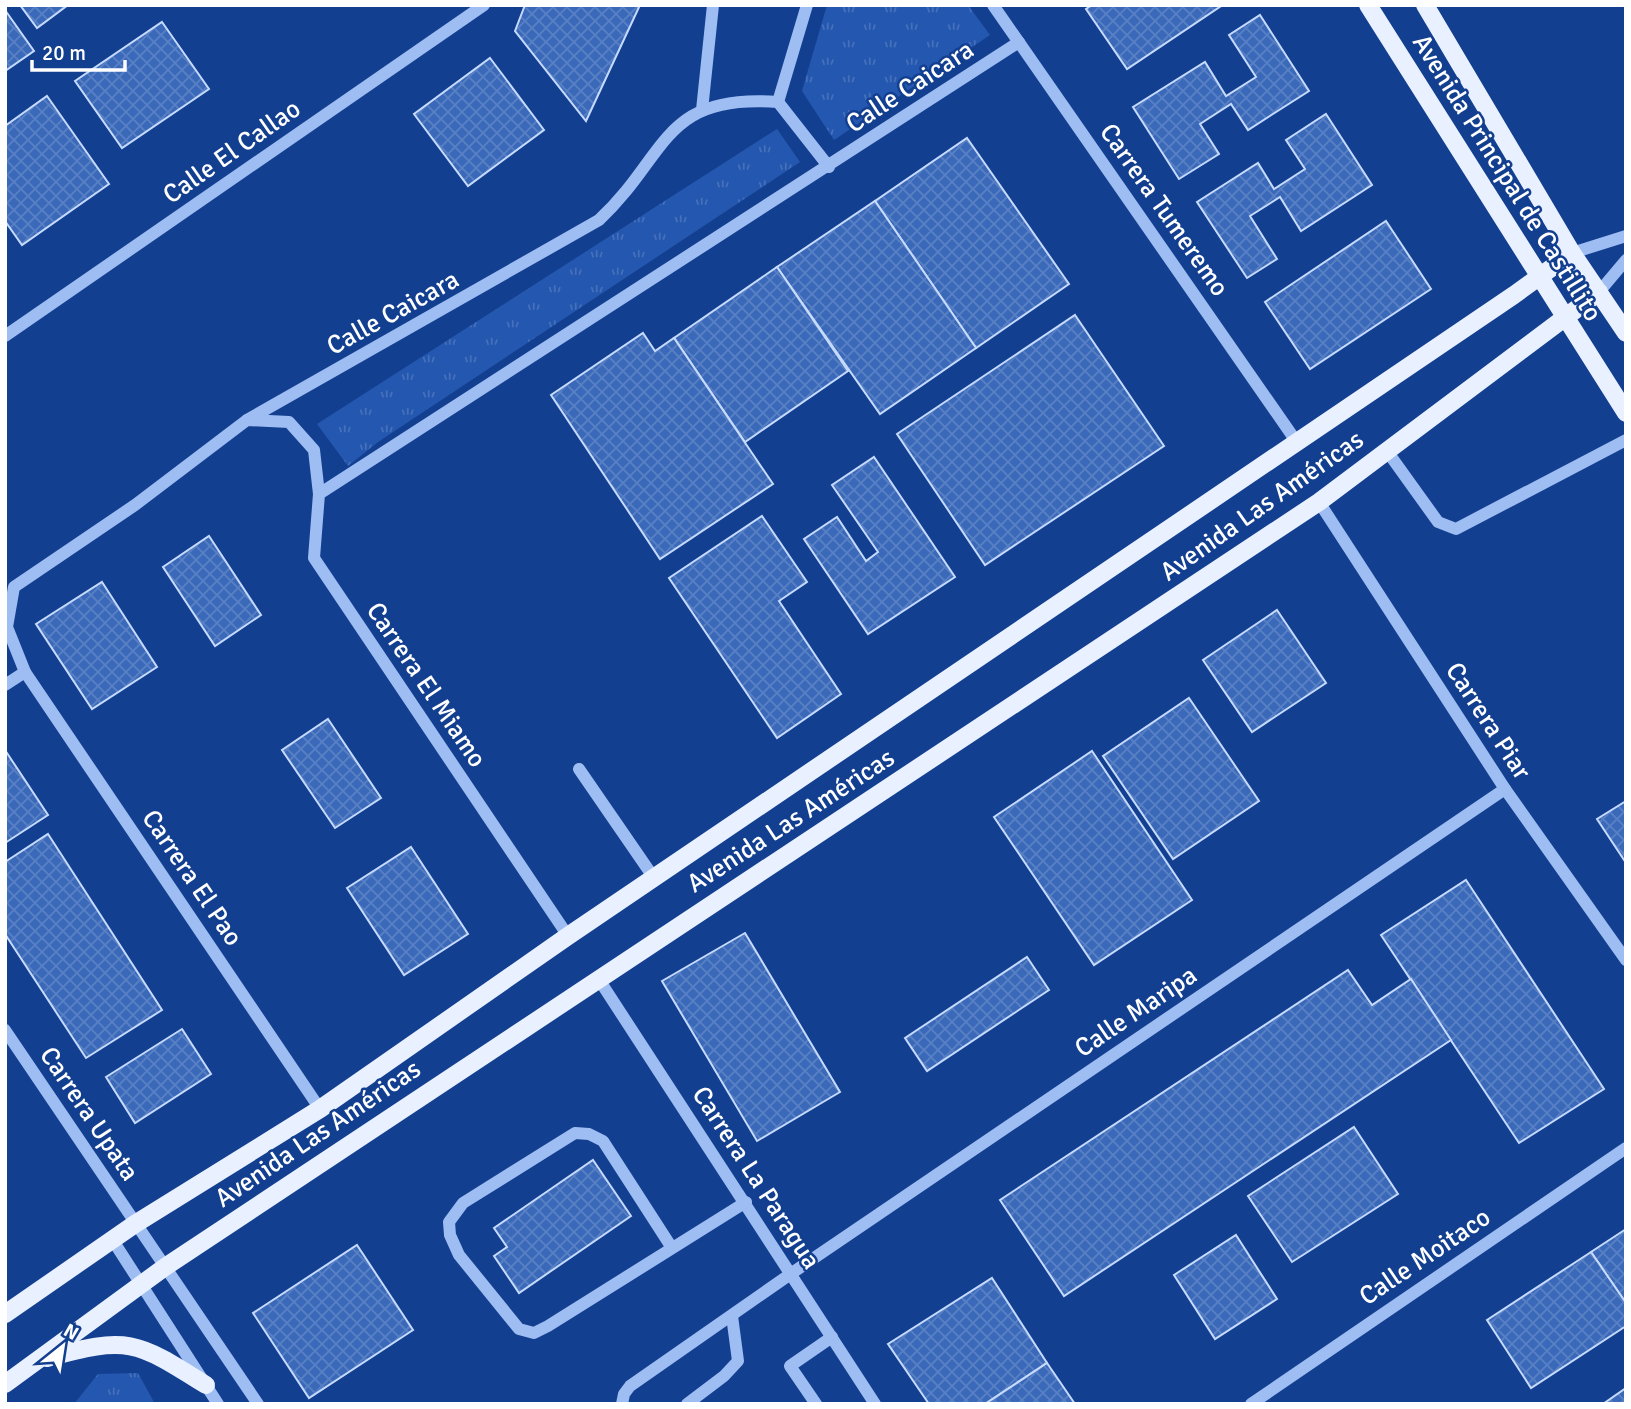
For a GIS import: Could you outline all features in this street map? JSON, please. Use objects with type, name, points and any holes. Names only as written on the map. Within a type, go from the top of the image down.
[{"type":"main road","name":"Avenida Principal de Castillito","points":[[1368,5],[1626,413]]},
{"type":"main road","name":"Avenida Principal de Castillito","points":[[1425,5],[1572,253],[1626,333]]},
{"type":"main road","name":"Avenida Las Américas","points":[[5,1314],[135,1224],[320,1109],[568,936],[1572,253]]},
{"type":"main road","name":"Avenida Las Américas","points":[[5,1384],[165,1267],[598,978],[995,720],[1319,502],[1599,292]]},
{"type":"main road","points":[[37,1361],[100,1344],[124,1343],[167,1360],[206,1385]]},
{"type":"street","name":"Calle El Callao","points":[[5,336],[484,5]]},
{"type":"street","points":[[702,110],[713,5]]},
{"type":"street","points":[[807,5],[778,102],[828,167]]},
{"type":"street","name":"Carrera Tumeremo","points":[[993,5],[1296,442]]},
{"type":"street","name":"Calle Caicara","points":[[319,494],[1019,42]]},
{"type":"street","name":"Calle Caicara","points":[[25,672],[7,627],[14,587],[135,505],[247,420],[599,220],[616,205],[676,126],[702,110],[734,101],[778,102]]},
{"type":"street","points":[[1572,253],[1626,236]]},
{"type":"street","points":[[1599,292],[1626,260]]},
{"type":"street","name":"Carrera El Miamo","points":[[247,420],[289,422],[314,450],[319,494],[314,558],[568,936]]},
{"type":"street","points":[[1387,451],[1438,522],[1456,530],[1626,440]]},
{"type":"street","name":"Carrera Piar","points":[[1319,502],[1506,789],[1626,960]]},
{"type":"street","points":[[5,685],[25,672]]},
{"type":"street","name":"Carrera El Pao","points":[[25,672],[320,1109]]},
{"type":"street","points":[[579,769],[654,878]]},
{"type":"street","name":"Calle Maripa","points":[[622,1404],[624,1394],[630,1387],[792,1273],[1506,789]]},
{"type":"street","name":"Carrera La Paragua","points":[[598,978],[875,1404]]},
{"type":"street","name":"Carrera Upata","points":[[5,1030],[258,1404]]},
{"type":"street","points":[[672,1248],[603,1141],[589,1134],[575,1133],[463,1203],[449,1222],[450,1235],[459,1255],[519,1329],[534,1333],[672,1248],[746,1202]]},
{"type":"street","name":"Calle Moitaco","points":[[1251,1404],[1626,1148]]},
{"type":"street","points":[[112,1239],[218,1404]]},
{"type":"street","points":[[687,1404],[724,1376],[738,1361],[732,1316]]},
{"type":"street","points":[[816,1404],[790,1366],[832,1337]]},
{"type":"green space","points":[[827,5],[968,5],[990,35],[834,140],[802,91]]},
{"type":"green space","points":[[777,129],[800,162],[378,442],[348,466],[317,424]]},
{"type":"green space","points":[[138,1373],[155,1404],[74,1404],[98,1374]]},
{"type":"building","points":[[20,5],[68,5],[37,28]]},
{"type":"building","points":[[525,5],[640,5],[586,121],[515,31]]},
{"type":"building","points":[[1092,5],[1221,6],[1127,69],[1086,9]]},
{"type":"building","points":[[5,10],[34,51],[5,71]]},
{"type":"building","points":[[1260,15],[1309,91],[1248,130],[1231,104],[1200,124],[1219,154],[1179,179],[1133,107],[1205,62],[1226,96],[1256,77],[1229,35]]},
{"type":"building","points":[[162,22],[209,89],[122,148],[75,81]]},
{"type":"building","points":[[490,58],[544,130],[468,186],[414,114]]},
{"type":"building","points":[[47,96],[109,184],[22,245],[5,221],[5,126]]},
{"type":"building","points":[[1326,114],[1372,185],[1301,231],[1280,197],[1250,216],[1277,259],[1247,278],[1197,202],[1258,163],[1274,189],[1305,169],[1286,140]]},
{"type":"building","points":[[967,138],[1069,284],[976,348],[875,201]]},
{"type":"building","points":[[875,201],[976,348],[880,414],[777,267]]},
{"type":"building","points":[[1386,221],[1431,289],[1310,369],[1265,302]]},
{"type":"building","points":[[777,267],[848,371],[745,442],[674,338]]},
{"type":"building","points":[[1075,315],[1164,446],[985,565],[897,434]]},
{"type":"building","points":[[643,333],[655,351],[674,338],[773,484],[660,559],[551,395]]},
{"type":"building","points":[[874,457],[955,577],[868,634],[804,539],[837,517],[866,561],[878,552],[832,485]]},
{"type":"building","points":[[762,516],[807,582],[779,601],[841,694],[777,738],[669,578]]},
{"type":"building","points":[[209,536],[261,615],[215,646],[163,567]]},
{"type":"building","points":[[102,582],[157,667],[92,709],[36,624]]},
{"type":"building","points":[[1277,610],[1326,683],[1252,732],[1203,660]]},
{"type":"building","points":[[1189,698],[1259,801],[1173,859],[1103,756]]},
{"type":"building","points":[[328,719],[381,798],[335,828],[282,750]]},
{"type":"building","points":[[5,750],[48,815],[5,843]]},
{"type":"building","points":[[1092,751],[1192,900],[1094,965],[994,817]]},
{"type":"building","points":[[1626,801],[1626,863],[1597,819]]},
{"type":"building","points":[[48,834],[162,1010],[86,1058],[5,934],[5,862]]},
{"type":"building","points":[[411,847],[468,934],[404,975],[347,888]]},
{"type":"building","points":[[1466,880],[1604,1089],[1519,1143],[1381,935]]},
{"type":"building","points":[[745,933],[840,1092],[757,1141],[662,981]]},
{"type":"building","points":[[1027,957],[1049,990],[927,1071],[905,1038]]},
{"type":"building","points":[[1348,970],[1372,1005],[1411,979],[1451,1040],[1064,1296],[1000,1200]]},
{"type":"building","points":[[182,1029],[211,1074],[135,1123],[106,1077]]},
{"type":"building","points":[[1354,1127],[1398,1194],[1292,1262],[1248,1196]]},
{"type":"building","points":[[593,1160],[631,1216],[519,1293],[494,1256],[507,1247],[494,1228]]},
{"type":"building","points":[[1626,1229],[1626,1303],[1591,1252]]},
{"type":"building","points":[[1236,1235],[1277,1299],[1215,1339],[1174,1275]]},
{"type":"building","points":[[357,1245],[413,1330],[309,1398],[253,1313]]},
{"type":"building","points":[[1591,1252],[1626,1303],[1626,1326],[1531,1388],[1487,1320]]},
{"type":"building","points":[[992,1278],[1047,1363],[985,1404],[929,1404],[888,1344]]},
{"type":"building","points":[[1047,1363],[1075,1404],[985,1404]]},
{"type":"building","points":[[1626,1388],[1626,1404],[1603,1404]]}]
